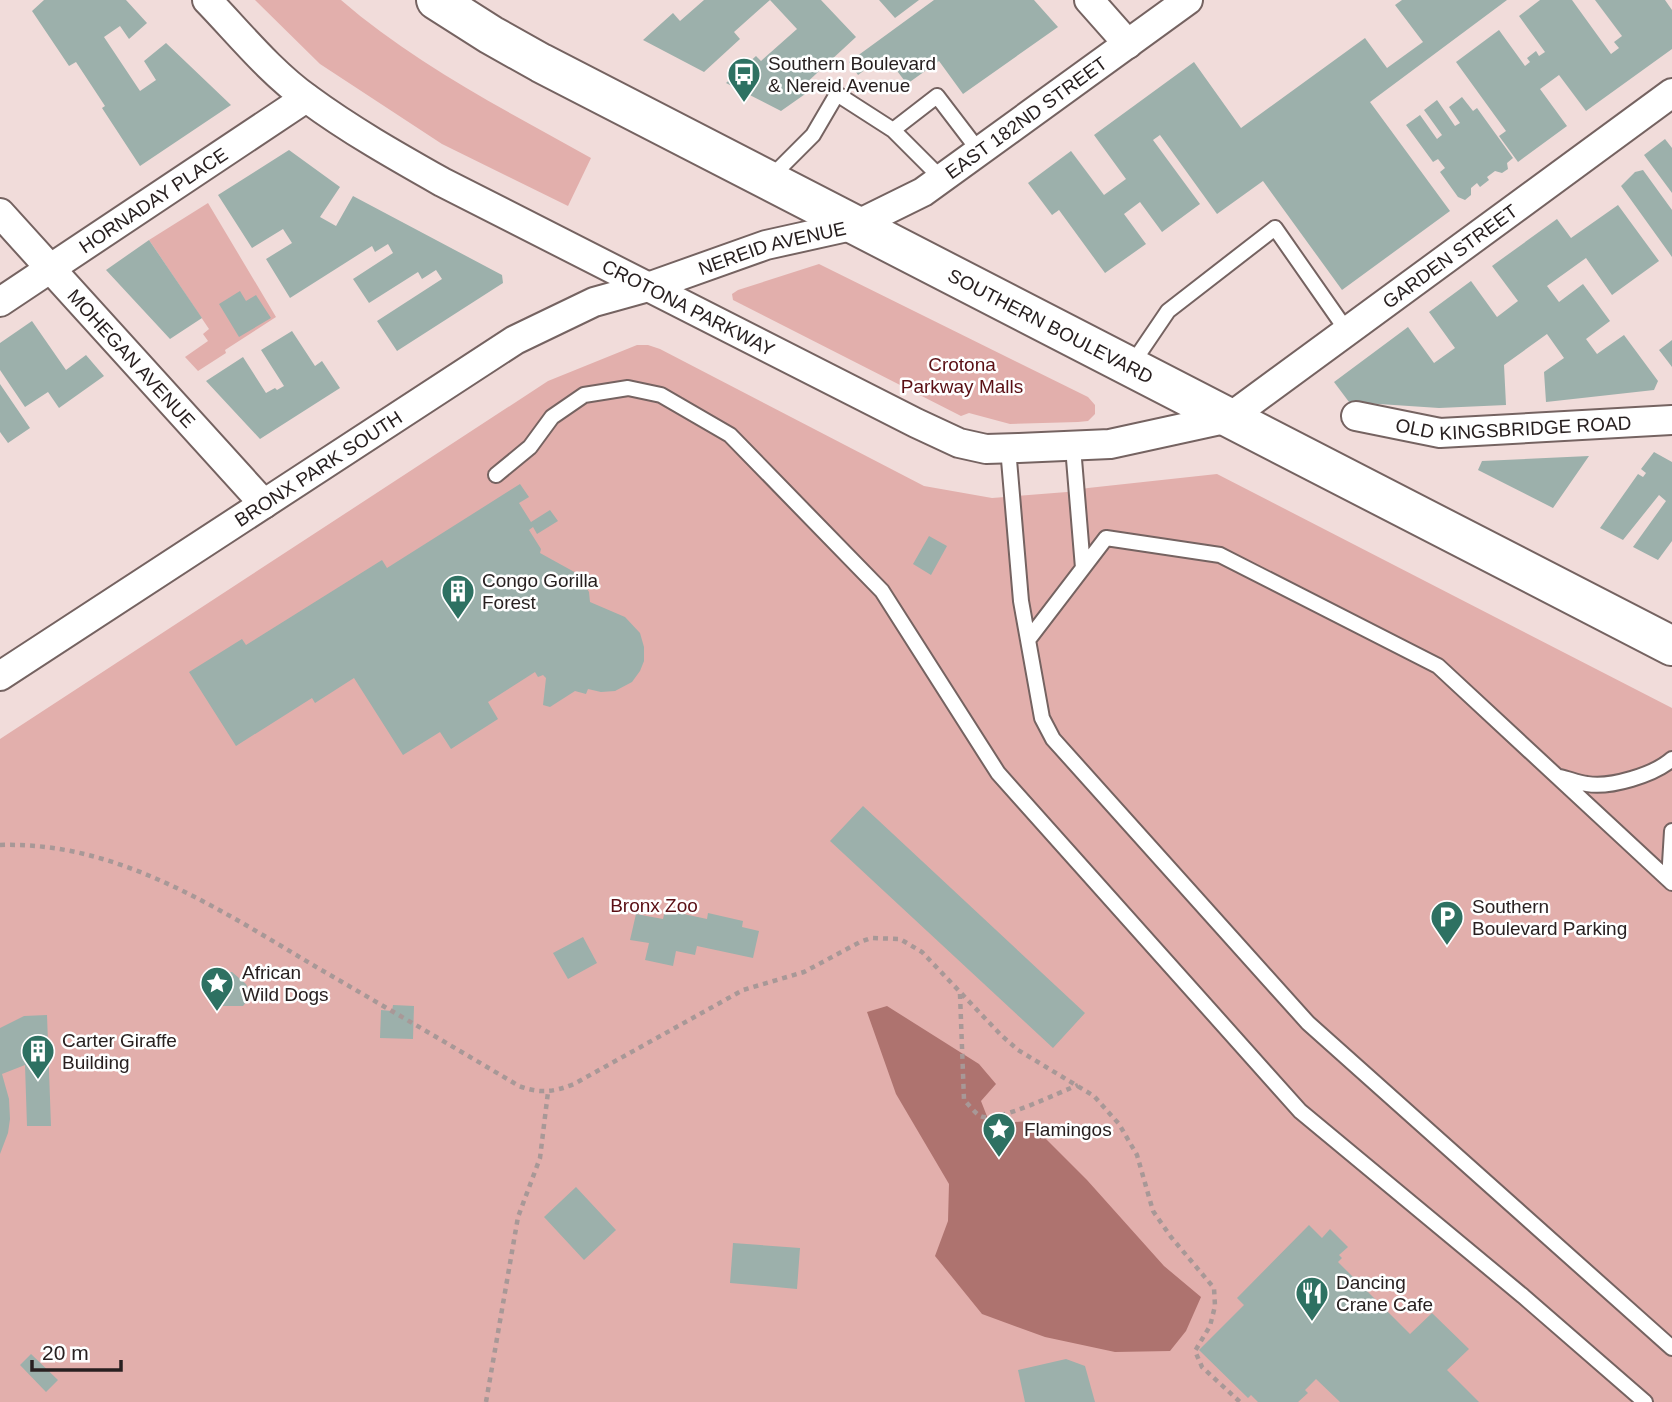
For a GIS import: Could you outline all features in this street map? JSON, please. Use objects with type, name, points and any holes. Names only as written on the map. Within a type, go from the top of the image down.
[{"type":"main road","name":"SOUTHERN BOULEVARD","points":[[436,0],[541,63],[1672,646]]},
{"type":"street","name":"CROTONA PARKWAY","points":[[207,0],[306,98],[370,140],[442,182],[960,443],[986,449],[1110,444],[1229,418]]},
{"type":"street","points":[[1089,0],[1128,44]]},
{"type":"street","name":"EAST 182ND STREET","points":[[856,225],[923,192],[1188,0]]},
{"type":"street","name":"GARDEN STREET","points":[[1229,418],[1672,93]]},
{"type":"street","name":"HORNADAY PLACE","points":[[0,302],[306,98]]},
{"type":"street","name":"MOHEGAN AVENUE","points":[[0,213],[264,504]]},
{"type":"street","name":"NEREID AVENUE","points":[[648,286],[766,245],[856,225]]},
{"type":"street","name":"BRONX PARK SOUTH","points":[[0,677],[515,340],[594,302],[648,286]]},
{"type":"street","name":"OLD KINGSBRIDGE ROAD","points":[[1356,416],[1440,433],[1672,420]]},
{"type":"lane","points":[[769,179],[813,135],[837,94],[893,130],[941,178]]},
{"type":"lane","points":[[893,130],[937,96],[979,151]]},
{"type":"lane","points":[[1130,368],[1168,311],[1275,228],[1347,331]]},
{"type":"lane","points":[[496,475],[530,447],[552,417],[584,395],[628,388],[661,395],[730,435],[882,591],[998,773],[1300,1111],[1523,1296],[1645,1402]]},
{"type":"lane","points":[[1073,447],[1083,568]]},
{"type":"lane","points":[[1008,448],[1021,601],[1042,718],[1053,740],[1308,1023],[1672,1348]]},
{"type":"lane","points":[[1028,640],[1106,538],[1220,555],[1438,666],[1671,882]]},
{"type":"lane","points":[[1555,776],[1590,785],[1632,779],[1665,765],[1672,759]]},
{"type":"lane","points":[[1671,882],[1672,831]]},
{"type":"path","points":[[0,845],[25,844],[66,851],[128,867],[179,887],[519,1086],[538,1092],[548,1092],[583,1079],[743,990],[804,972],[871,938],[891,937],[910,944],[922,953],[1000,1035],[1038,1064],[1079,1085],[1106,1108],[1119,1124],[1137,1155],[1153,1211],[1171,1237],[1211,1282],[1215,1296],[1213,1317],[1207,1333],[1196,1345],[1196,1356],[1202,1367],[1240,1402]]},
{"type":"path","points":[[960,993],[964,1100],[981,1117],[992,1118],[1079,1085]]},
{"type":"path","points":[[486,1402],[518,1217],[540,1158],[548,1092]]},
{"type":"green space","points":[[255,0],[341,0],[399,45],[430,65],[591,158],[568,206],[442,144],[320,64]]},
{"type":"green space","points":[[208,203],[276,317],[198,371],[185,357],[208,341],[203,334],[209,329],[149,240]]},
{"type":"green space","name":"Crotona Parkway Malls","points":[[819,264],[1088,397],[1095,405],[1095,414],[1088,421],[1010,424],[969,413],[961,416],[733,300],[732,294],[738,290]]},
{"type":"green space","name":"Bronx Zoo","points":[[637,345],[660,349],[924,486],[992,498],[1217,474],[1672,708],[1672,1402],[0,1402],[0,739],[548,381]]},
{"type":"shaded area","name":"Flamingos","points":[[887,1006],[979,1064],[996,1084],[981,1101],[990,1124],[1028,1121],[1087,1180],[1164,1266],[1201,1297],[1186,1331],[1170,1351],[1115,1352],[1045,1337],[982,1314],[935,1256],[948,1221],[949,1184],[896,1094],[867,1012]]},
{"type":"building","points":[[44,0],[126,0],[147,23],[129,39],[120,26],[104,37],[140,91],[156,80],[144,61],[166,43],[231,105],[140,166],[76,62],[69,66],[32,11]]},
{"type":"building","points":[[704,0],[770,0],[734,32],[740,39],[704,72],[643,40],[673,13],[680,21]]},
{"type":"building","points":[[770,0],[821,0],[856,37],[803,86],[808,92],[781,111],[726,83],[756,56],[761,61],[797,29]]},
{"type":"building","points":[[879,0],[919,0],[895,18]]},
{"type":"building","points":[[934,0],[1034,0],[1058,27],[963,94],[939,61],[907,84],[885,55],[858,75],[849,62]]},
{"type":"building","points":[[1402,0],[1507,0],[1370,102],[1450,211],[1342,290],[1263,181],[1217,214],[1160,135],[1153,140],[1200,204],[1162,232],[1140,202],[1124,214],[1146,244],[1105,273],[1059,210],[1052,215],[1028,183],[1071,151],[1104,195],[1126,179],[1094,135],[1194,62],[1241,128],[1365,38],[1387,68],[1423,42],[1395,5]]},
{"type":"building","points":[[1540,0],[1572,0],[1611,54],[1619,48],[1614,42],[1622,36],[1595,0],[1665,0],[1672,10],[1672,49],[1586,111],[1559,75],[1540,89],[1567,126],[1518,162],[1499,136],[1506,131],[1456,62],[1499,30],[1525,66],[1530,62],[1527,58],[1536,51],[1539,56],[1545,52],[1519,16]]},
{"type":"building","points":[[1462,97],[1473,111],[1477,108],[1513,158],[1507,163],[1508,169],[1502,173],[1495,171],[1480,187],[1477,183],[1471,188],[1471,195],[1465,200],[1458,197],[1440,172],[1445,168],[1438,159],[1433,162],[1406,125],[1420,115],[1437,139],[1442,135],[1424,110],[1437,100],[1455,126],[1460,123],[1449,107]]},
{"type":"building","points":[[1665,139],[1672,148],[1672,193],[1644,155]]},
{"type":"building","points":[[289,150],[340,187],[320,217],[336,226],[353,196],[502,275],[503,283],[397,351],[377,321],[442,279],[436,270],[422,279],[418,272],[369,303],[353,279],[393,253],[388,244],[375,252],[372,246],[290,298],[266,259],[292,243],[283,229],[252,248],[218,195]]},
{"type":"building","points":[[1643,170],[1672,210],[1672,257],[1621,186],[1635,172]]},
{"type":"building","points":[[1618,205],[1659,261],[1612,295],[1586,258],[1547,286],[1559,302],[1583,284],[1610,321],[1586,339],[1597,354],[1624,335],[1658,381],[1654,390],[1546,402],[1544,372],[1564,358],[1547,334],[1504,365],[1506,405],[1439,408],[1349,402],[1334,382],[1408,327],[1434,363],[1455,348],[1429,312],[1471,281],[1497,317],[1518,301],[1492,266],[1557,219],[1571,238]]},
{"type":"building","points":[[149,240],[202,318],[170,339],[106,270]]},
{"type":"building","points":[[240,291],[246,301],[256,295],[271,318],[239,337],[219,304]]},
{"type":"building","points":[[32,321],[66,370],[86,355],[104,376],[59,408],[48,392],[25,407],[0,370],[0,343]]},
{"type":"building","points":[[292,331],[315,366],[322,361],[340,388],[260,439],[206,381],[243,357],[266,393],[284,386],[261,350]]},
{"type":"building","points":[[1672,340],[1672,367],[1659,350]]},
{"type":"building","points":[[0,384],[30,428],[8,443],[0,432]]},
{"type":"building","points":[[1654,452],[1672,462],[1672,541],[1658,560],[1633,547],[1666,501],[1659,495],[1623,540],[1600,528],[1638,474],[1643,477],[1646,473],[1641,469]]},
{"type":"building","points":[[1589,456],[1553,508],[1478,470],[1482,461]]},
{"type":"building","name":"Congo Gorilla Forest","points":[[520,484],[529,497],[519,503],[531,522],[550,510],[558,521],[537,534],[533,527],[529,530],[541,549],[540,553],[578,574],[589,592],[590,602],[625,617],[640,633],[644,661],[632,682],[615,691],[588,689],[586,694],[575,691],[550,707],[543,705],[546,678],[543,675],[538,677],[535,672],[488,702],[498,719],[451,749],[440,732],[403,755],[354,678],[315,703],[312,698],[236,746],[189,672],[242,639],[246,645],[382,560],[387,568]]},
{"type":"building","points":[[929,536],[947,546],[931,575],[913,564]]},
{"type":"building","points":[[863,806],[1085,1013],[1053,1048],[830,841]]},
{"type":"building","points":[[665,910],[707,919],[708,913],[743,921],[742,927],[759,931],[753,958],[697,946],[695,955],[676,951],[673,966],[645,960],[649,943],[630,940],[636,914],[663,919]]},
{"type":"building","points":[[583,937],[597,963],[568,979],[553,953]]},
{"type":"building","points":[[215,971],[232,972],[246,984],[251,996],[243,1006],[222,1006],[211,993],[207,980]]},
{"type":"building","points":[[393,1005],[414,1006],[413,1039],[380,1038],[381,1010],[392,1011]]},
{"type":"building","name":"Carter Giraffe Building","points":[[47,1015],[51,1126],[27,1126],[25,1065],[2,1074],[9,1099],[10,1119],[0,1154],[0,1028],[24,1016]]},
{"type":"building","points":[[576,1187],[616,1230],[584,1260],[544,1217]]},
{"type":"building","name":"Dancing Crane Cafe","points":[[1309,1225],[1322,1238],[1330,1229],[1348,1247],[1339,1255],[1342,1258],[1338,1262],[1410,1334],[1432,1313],[1469,1349],[1447,1370],[1479,1402],[1340,1402],[1316,1379],[1305,1390],[1308,1393],[1298,1402],[1258,1402],[1251,1395],[1248,1398],[1199,1350],[1244,1305],[1237,1298]]},
{"type":"building","points":[[733,1243],[800,1248],[797,1289],[730,1283]]},
{"type":"building","points":[[31,1354],[58,1380],[46,1392],[20,1365]]},
{"type":"building","points":[[1066,1359],[1085,1366],[1095,1402],[1025,1402],[1018,1370]]},
{"type":"place","name":"Southern Boulevard & Nereid Avenue","points":[[744,104]]},
{"type":"place","name":"Congo Gorilla Forest","points":[[458,621]]},
{"type":"place","name":"Southern Boulevard Parking","points":[[1447,947]]},
{"type":"place","name":"African Wild Dogs","points":[[217,1013]]},
{"type":"place","name":"Carter Giraffe Building","points":[[38,1081]]},
{"type":"place","name":"Flamingos","points":[[999,1159]]},
{"type":"place","name":"Dancing Crane Cafe","points":[[1312,1323]]}]
